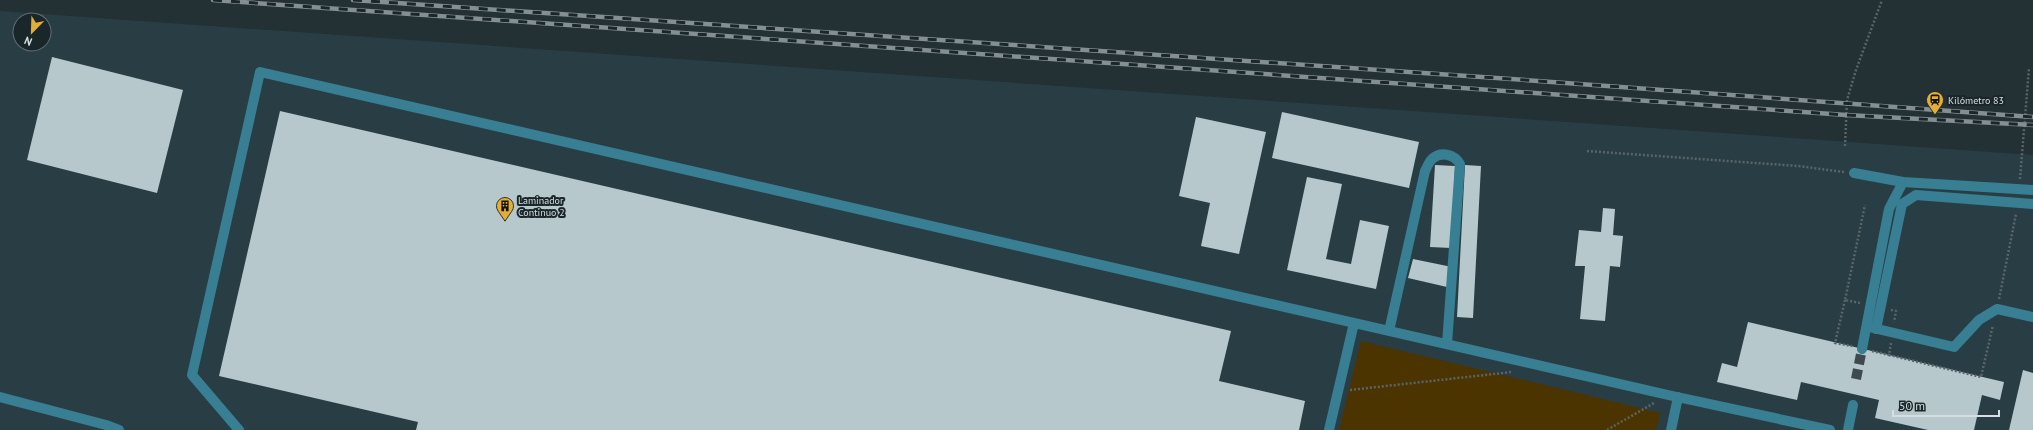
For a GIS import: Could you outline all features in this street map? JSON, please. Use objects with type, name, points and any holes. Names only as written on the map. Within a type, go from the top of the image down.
[{"type":"lane","points":[[239,430],[192,375],[260,72],[1673,396],[1830,430]]},
{"type":"lane","points":[[1389,331],[1425,171],[1431,160],[1438,155],[1449,155],[1457,158],[1460,164],[1447,344]]},
{"type":"lane","points":[[1854,174],[1903,182],[2033,190]]},
{"type":"lane","points":[[1862,349],[1865,326],[1889,209],[1903,182]]},
{"type":"lane","points":[[1876,329],[1902,204],[1916,195],[2033,204]]},
{"type":"lane","points":[[1865,326],[1954,347],[1979,320],[1997,309],[2033,317]]},
{"type":"lane","points":[[1329,430],[1354,323]]},
{"type":"lane","points":[[1670,430],[1673,396]]},
{"type":"lane","points":[[0,397],[106,425],[119,430]]},
{"type":"lane","points":[[1848,430],[1853,405]]},
{"type":"path","points":[[1845,146],[1848,100],[1856,70],[1882,0]]},
{"type":"path","points":[[2019,189],[2029,68]]},
{"type":"path","points":[[1587,151],[1798,166],[1854,174]]},
{"type":"path","points":[[1880,308],[1896,311],[1889,355],[1981,376],[1997,309],[2017,202]]},
{"type":"path","points":[[1865,205],[1845,300],[1870,305]]},
{"type":"path","points":[[1338,392],[1519,372]]},
{"type":"path","points":[[1607,430],[1673,396]]},
{"type":"shaded area","points":[[0,11],[14,12],[12,12],[12,52],[52,52],[52,15],[2033,155],[2033,430],[0,430]]},
{"type":"shaded area","points":[[1361,341],[1661,413],[1656,430],[1339,430]]},
{"type":"building","points":[[52,57],[183,90],[157,193],[27,160]]},
{"type":"building","name":"Laminador Continuo 2","points":[[280,111],[1231,331],[1219,381],[1305,401],[1299,430],[416,430],[418,422],[219,376]]},
{"type":"building","points":[[1282,112],[1419,142],[1409,188],[1272,158]]},
{"type":"building","points":[[1196,117],[1266,132],[1239,254],[1201,246],[1210,203],[1179,196]]},
{"type":"building","points":[[1435,165],[1455,166],[1451,248],[1430,247]]},
{"type":"building","points":[[1465,165],[1481,166],[1473,318],[1457,317]]},
{"type":"building","points":[[1307,177],[1342,184],[1326,259],[1351,264],[1360,220],[1389,226],[1376,289],[1287,270]]},
{"type":"building","points":[[1603,208],[1615,209],[1613,235],[1623,236],[1620,267],[1610,266],[1605,321],[1580,319],[1585,266],[1575,266],[1579,230],[1601,232]]},
{"type":"building","points":[[1413,259],[1452,267],[1447,287],[1408,278]]},
{"type":"building","points":[[1748,322],[2004,382],[2000,400],[1982,395],[1974,430],[1928,430],[1875,418],[1879,400],[1801,382],[1797,400],[1717,382],[1722,363],[1737,367]]},
{"type":"building","points":[[2023,370],[2033,373],[2033,430],[2009,430]]},
{"type":"tunnel","points":[[1856,379],[1862,349]]},
{"type":"railway","points":[[213,0],[1846,115],[2033,125]]},
{"type":"railway","points":[[353,0],[1511,79],[2033,117]]},
{"type":"place","name":"Kilómetro 83","points":[[1935,115]]},
{"type":"place","name":"Laminador Continuo 2","points":[[505,221]]}]
